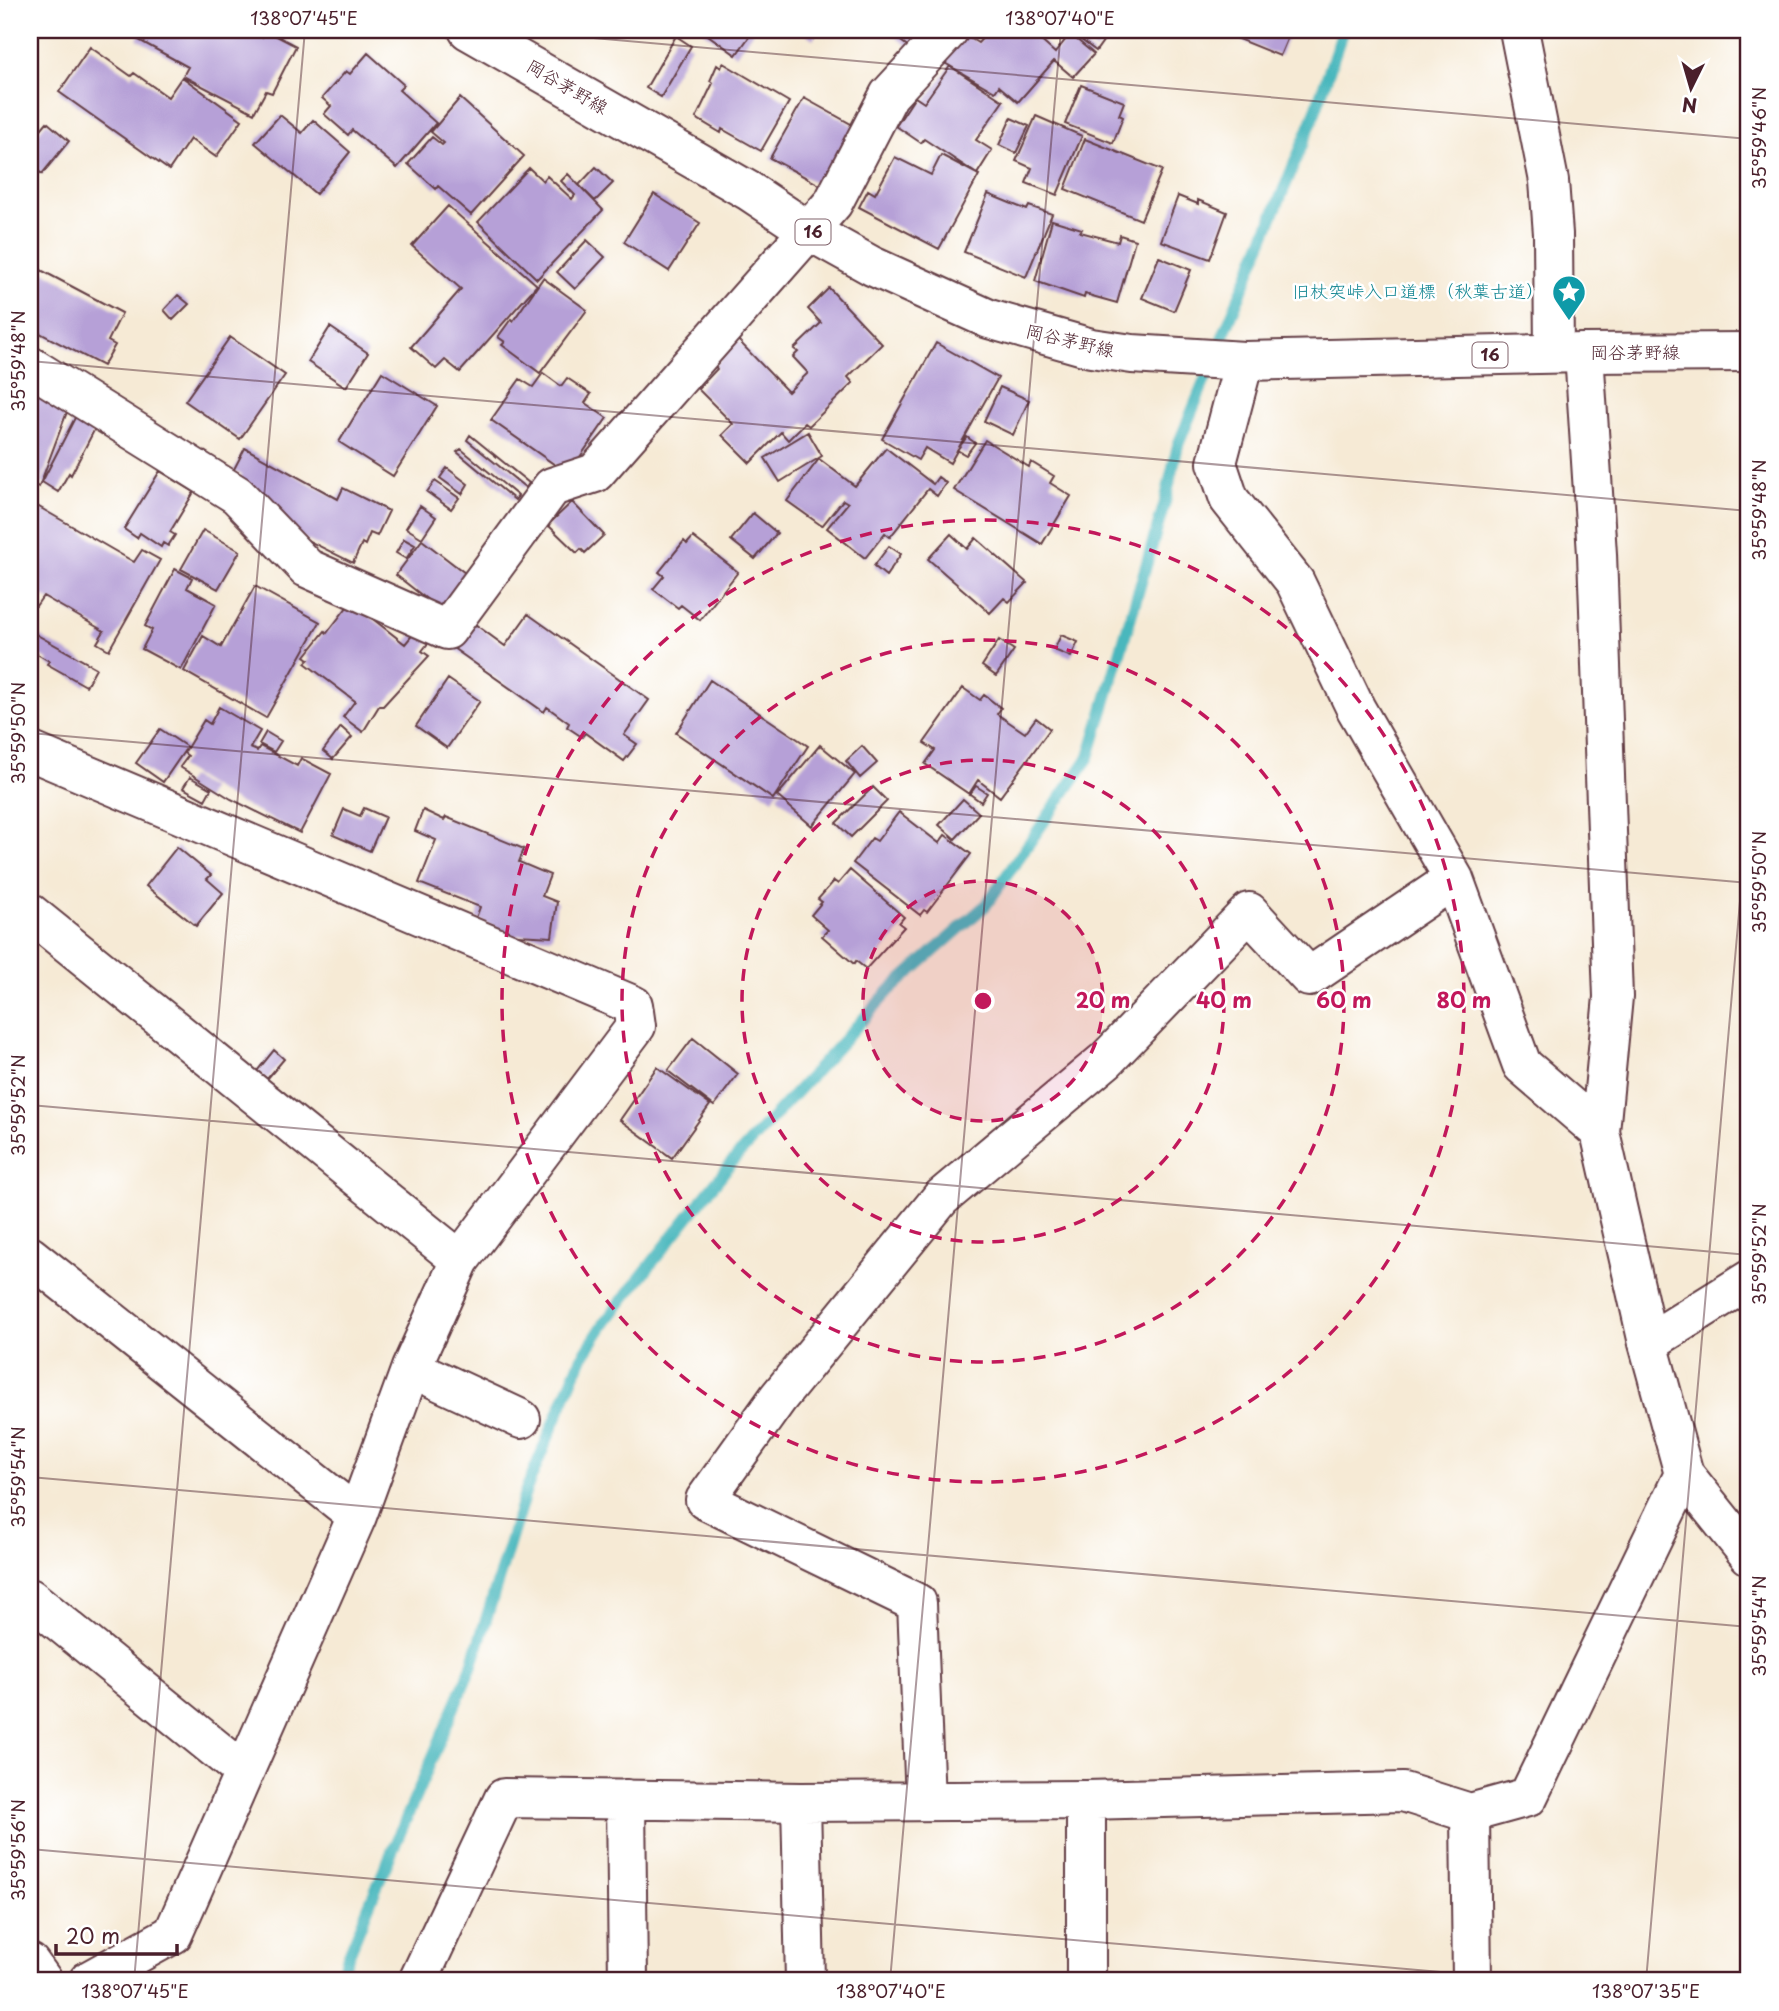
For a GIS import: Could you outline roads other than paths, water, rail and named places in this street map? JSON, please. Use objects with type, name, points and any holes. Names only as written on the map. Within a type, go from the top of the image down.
[{"type":"street","name":"岡谷茅野線","points":[[468,30],[749,191],[809,231],[872,266],[989,319],[1091,348],[1237,361],[1569,353],[1749,352]]},
{"type":"street","points":[[30,366],[237,495],[307,568],[447,630],[552,487],[595,473],[833,203],[889,95],[949,30]]},
{"type":"street","points":[[1519,30],[1549,181],[1553,234],[1597,554],[1613,997],[1600,1132],[1648,1343],[1684,1474],[1749,1555]]},
{"type":"street","points":[[1237,361],[1217,463],[1229,499],[1295,582],[1356,709],[1454,879],[1522,1065],[1600,1132]]},
{"type":"street","points":[[34,759],[633,1005],[636,1026],[460,1260],[411,1368],[357,1516],[173,1934],[88,1981]]},
{"type":"street","points":[[925,1801],[917,1603],[705,1500],[778,1398],[941,1198],[1106,1060],[1249,912],[1309,977],[1454,879]]},
{"type":"street","points":[[30,913],[460,1260]]},
{"type":"street","points":[[30,1256],[357,1516]]},
{"type":"street","points":[[1648,1343],[1749,1280]]},
{"type":"street","points":[[411,1368],[522,1419]]},
{"type":"street","points":[[418,1981],[504,1798],[802,1802],[1086,1800],[1403,1792],[1470,1813],[1528,1797],[1684,1474]]},
{"type":"street","points":[[30,1598],[244,1772]]},
{"type":"street","points":[[626,1799],[628,1981]]},
{"type":"street","points":[[1086,1800],[1086,1981]]},
{"type":"street","points":[[802,1802],[805,1981]]},
{"type":"street","points":[[1470,1813],[1472,1981]]},
{"type":"street","points":[[30,1963],[43,1981]]},
{"type":"waterway","points":[[338,1981],[471,1668],[526,1490],[581,1359],[606,1321],[731,1163],[890,990],[986,905],[1089,757],[1165,502],[1178,445],[1312,121],[1343,30]]},
{"type":"place","name":"旧杖突峠入口道標（秋葉古道）","points":[[1569,322]]}]
